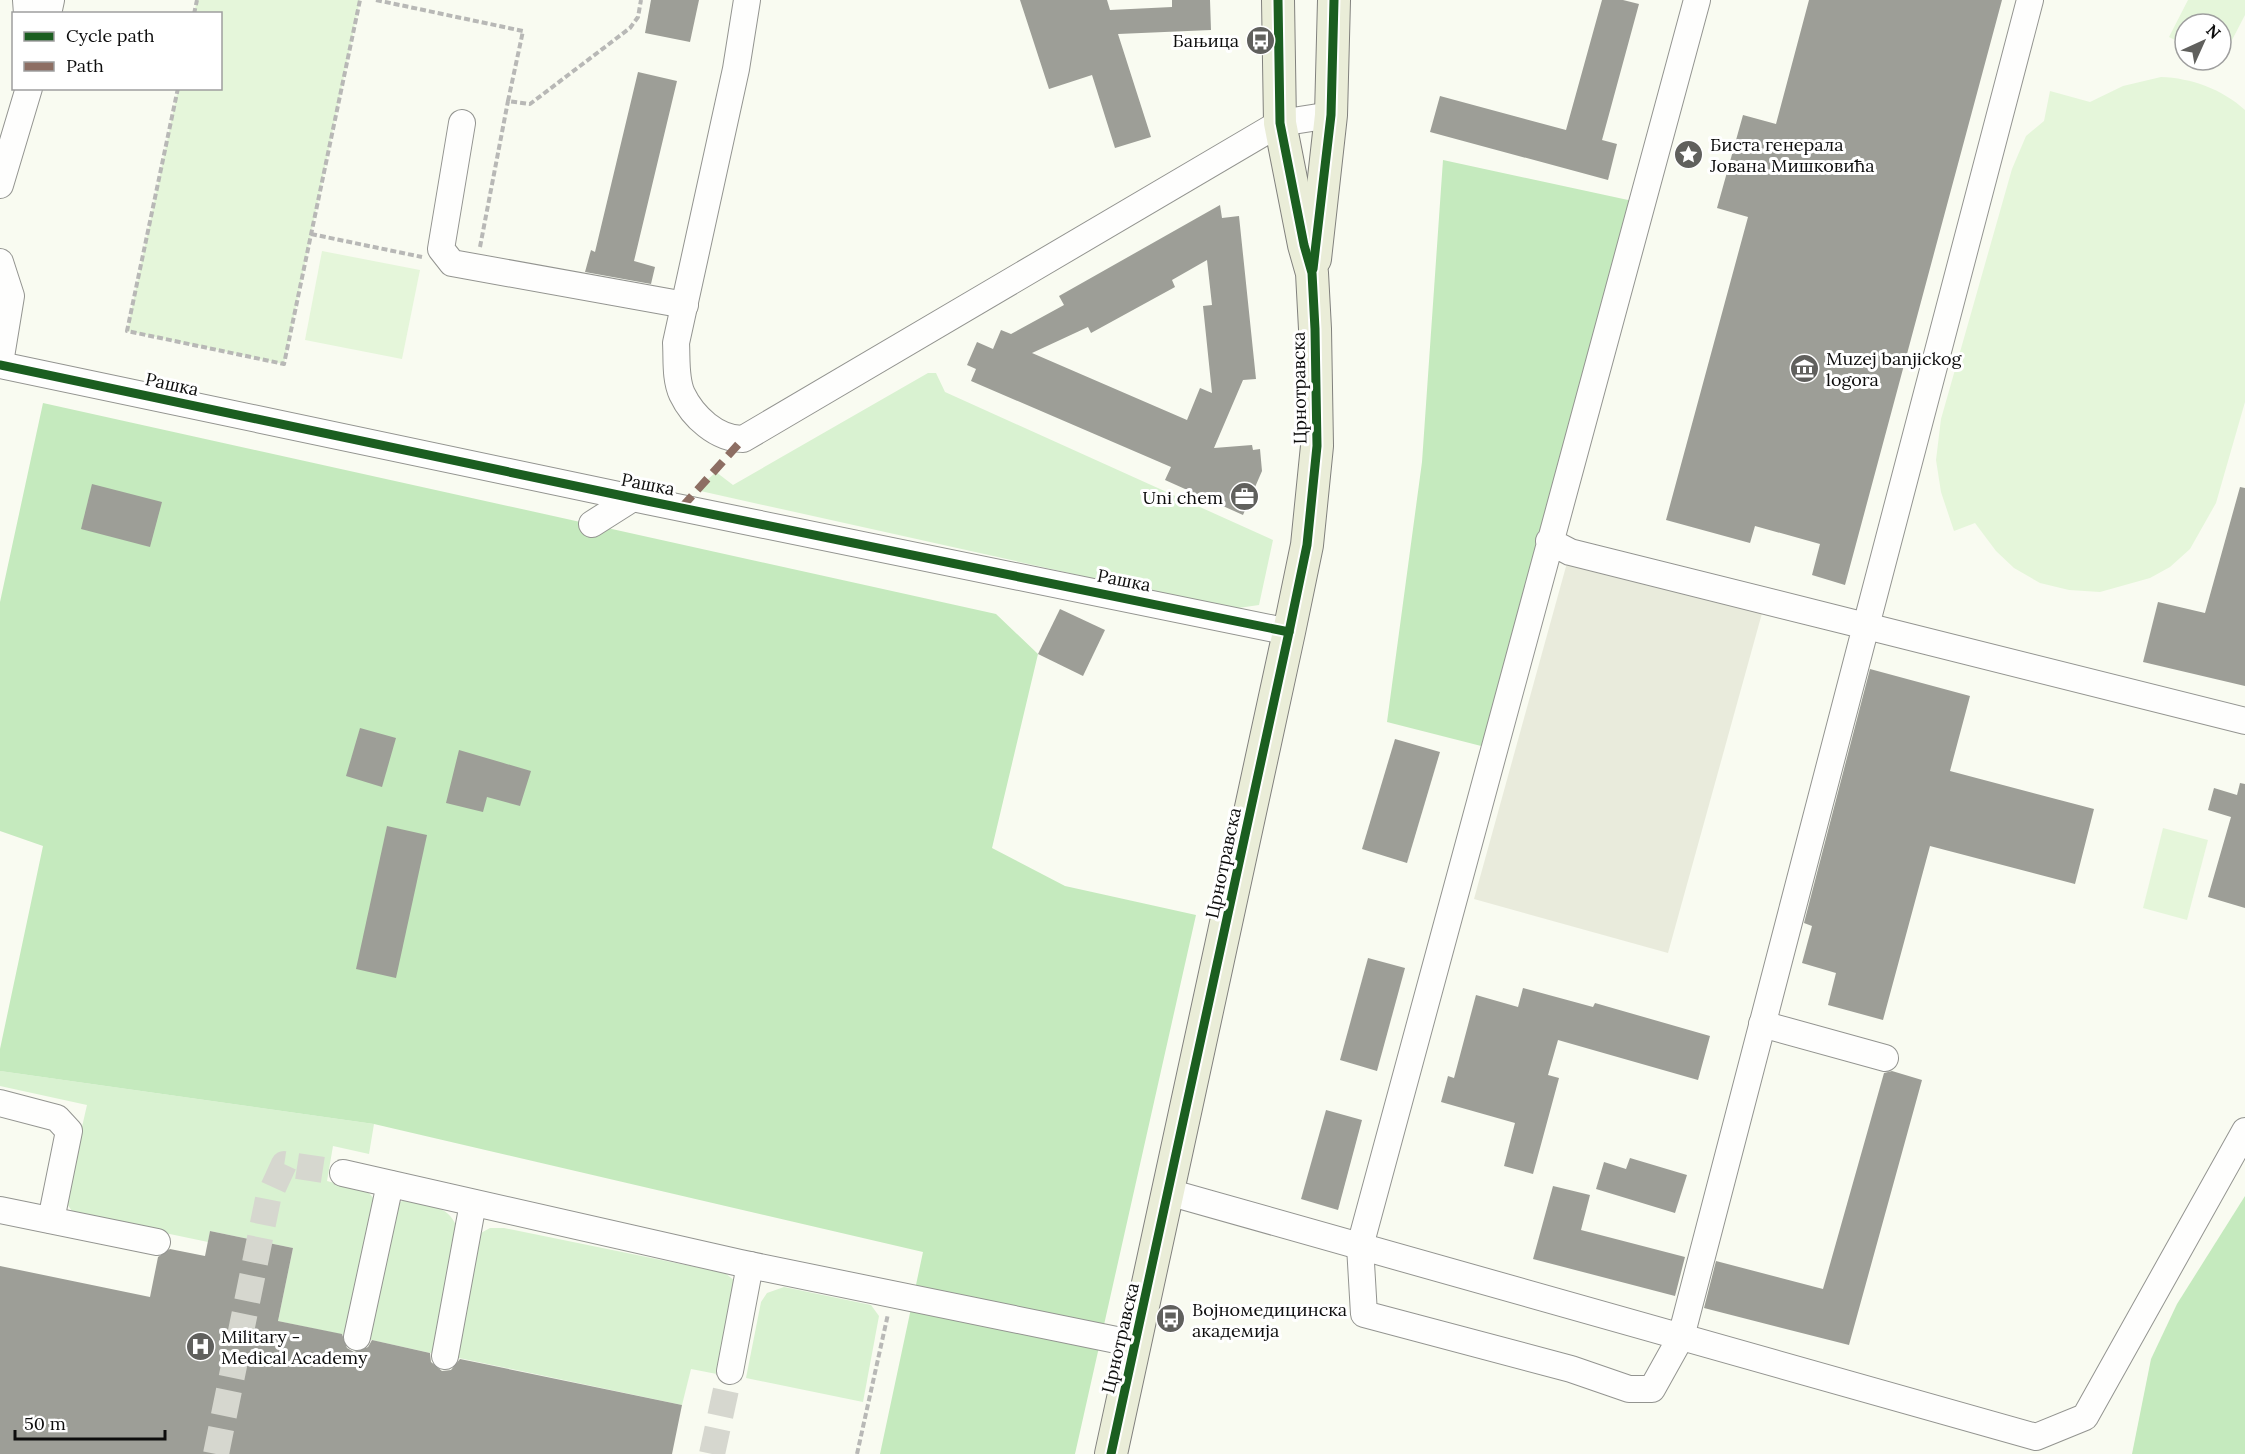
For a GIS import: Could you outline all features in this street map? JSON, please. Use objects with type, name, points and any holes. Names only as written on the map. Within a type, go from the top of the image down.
[{"type":"main road","name":"Црнотравска","points":[[1278,0],[1280,123],[1304,245],[1312,273]]},
{"type":"main road","name":"Црнотравска","points":[[1111,1454],[1307,545],[1317,446],[1312,273],[1317,247],[1331,115],[1334,0]]},
{"type":"street","points":[[747,0],[736,69],[676,343],[677,370],[682,393],[697,415],[717,433],[729,439],[743,439],[1280,123],[1331,115]]},
{"type":"street","points":[[1697,0],[1360,1246],[1364,1314],[1571,1369],[1629,1389],[1652,1389],[1681,1337],[2030,0]]},
{"type":"street","points":[[0,185],[28,90]]},
{"type":"street","points":[[462,123],[441,249],[464,265],[685,305]]},
{"type":"street","points":[[0,262],[11,296],[0,364]]},
{"type":"street","name":"Рашка","points":[[0,364],[633,498],[1289,632]]},
{"type":"street","points":[[592,524],[633,498]]},
{"type":"street","points":[[1549,541],[1570,552],[2245,720]]},
{"type":"street","points":[[1762,1024],[1885,1058]]},
{"type":"street","points":[[0,1103],[57,1118],[69,1131],[51,1220]]},
{"type":"street","points":[[1168,1192],[2036,1437],[2085,1417],[2245,1131]]},
{"type":"street","points":[[343,1173],[750,1265],[1136,1344]]},
{"type":"street","points":[[357,1337],[390,1184]]},
{"type":"street","points":[[445,1356],[473,1203]]},
{"type":"street","points":[[0,1210],[157,1242]]},
{"type":"street","points":[[730,1371],[750,1265]]},
{"type":"path","points":[[178,90],[127,331],[284,363],[360,0]]},
{"type":"path","points":[[311,234],[464,265],[508,101],[523,31],[376,0]]},
{"type":"path","points":[[508,101],[530,104],[630,28],[638,17],[641,0]]},
{"type":"path","points":[[857,1454],[893,1294]]},
{"type":"green space","points":[[197,0],[360,0],[284,364],[127,331],[178,90],[222,90],[222,12],[194,12]]},
{"type":"green space","points":[[2188,0],[2245,0],[2245,15],[2233,38],[2233,12],[2182,12]]},
{"type":"green space","points":[[2161,77],[2206,86],[2226,96],[2245,110],[2245,402],[2216,503],[2190,549],[2170,567],[2150,578],[2100,592],[2069,590],[2040,583],[2014,568],[1996,551],[1975,523],[1954,531],[1941,492],[1936,460],[1941,419],[2012,169],[2026,136],[2044,121],[2050,91],[2090,102],[2123,86]]},
{"type":"green space","points":[[1443,160],[1642,203],[1493,749],[1387,722],[1422,462]]},
{"type":"green space","points":[[322,251],[420,270],[402,359],[305,340]]},
{"type":"green space","points":[[928,373],[936,373],[945,392],[1273,540],[1259,605],[1231,609],[696,490],[716,472],[733,485]]},
{"type":"green space","points":[[43,403],[996,614],[1038,654],[992,848],[1065,886],[1196,915],[1075,1454],[880,1454],[923,1252],[374,1124],[0,1071],[0,1049],[43,846],[0,831],[0,602]]},
{"type":"green space","points":[[2163,828],[2208,840],[2187,920],[2143,908]]},
{"type":"green space","points":[[0,1071],[374,1124],[369,1154],[333,1146],[327,1181],[368,1192],[375,1200],[349,1336],[278,1321],[293,1248],[210,1231],[208,1242],[74,1214],[65,1201],[87,1105],[0,1086]]},
{"type":"green space","points":[[2245,1196],[2245,1454],[2132,1454],[2151,1359],[2177,1304]]},
{"type":"green space","points":[[405,1200],[430,1205],[445,1211],[455,1223],[458,1232],[435,1354],[367,1339],[395,1204]]},
{"type":"green space","points":[[490,1228],[504,1228],[725,1273],[735,1281],[722,1375],[691,1369],[682,1405],[454,1357],[479,1234]]},
{"type":"green space","points":[[784,1287],[871,1305],[879,1316],[863,1402],[746,1378],[761,1302],[767,1293]]},
{"type":"shaded area","points":[[1570,552],[1764,606],[1668,953],[1474,899]]},
{"type":"building","points":[[651,0],[699,0],[690,42],[645,33]]},
{"type":"building","points":[[1020,0],[1107,0],[1110,10],[1172,7],[1172,0],[1210,0],[1211,30],[1118,34],[1151,137],[1115,148],[1092,75],[1049,89]]},
{"type":"building","points":[[1602,0],[1623,0],[1639,4],[1602,140],[1617,144],[1608,180],[1430,132],[1440,96],[1566,130]]},
{"type":"building","name":"Muzej banjickog logora","points":[[1809,0],[2002,0],[1845,585],[1812,575],[1820,544],[1755,526],[1750,543],[1666,520],[1748,217],[1717,208],[1743,115],[1776,124]]},
{"type":"building","points":[[638,72],[677,81],[634,261],[655,267],[651,284],[585,272],[591,250],[595,252]]},
{"type":"building","points":[[1220,205],[1222,218],[1239,216],[1256,379],[1243,380],[1214,448],[1252,445],[1253,450],[1260,449],[1262,471],[1243,515],[1165,480],[1171,467],[971,381],[976,369],[967,365],[977,342],[993,349],[1001,330],[1011,334],[1064,305],[1059,296]],"holes":[[[1207,260],[1212,305],[1203,306],[1212,393],[1200,388],[1187,420],[1032,353],[1088,327],[1091,333],[1175,287],[1172,280]]]},
{"type":"building","points":[[92,484],[162,502],[150,547],[81,529]]},
{"type":"building","points":[[2240,487],[2245,488],[2245,686],[2143,662],[2158,602],[2205,613]]},
{"type":"building","points":[[1060,609],[1105,630],[1083,676],[1038,654]]},
{"type":"building","points":[[1870,669],[1970,696],[1950,771],[2094,809],[2075,884],[1930,846],[1883,1020],[1828,1005],[1836,973],[1802,963],[1812,926],[1804,923]]},
{"type":"building","points":[[360,728],[396,738],[382,787],[346,776]]},
{"type":"building","points":[[1395,739],[1440,752],[1407,863],[1362,849]]},
{"type":"building","points":[[459,750],[531,771],[520,806],[487,797],[483,812],[446,803]]},
{"type":"building","points":[[2240,783],[2245,784],[2245,908],[2208,897],[2231,817],[2208,810],[2214,788],[2237,795]]},
{"type":"building","points":[[387,826],[427,835],[396,978],[356,969]]},
{"type":"building","points":[[1368,958],[1405,968],[1377,1071],[1340,1060]]},
{"type":"building","points":[[1523,988],[1593,1007],[1595,1003],[1710,1036],[1698,1080],[1558,1040],[1548,1075],[1559,1078],[1533,1174],[1504,1166],[1515,1123],[1441,1102],[1448,1076],[1454,1078],[1476,995],[1518,1007]]},
{"type":"building","points":[[1892,1071],[1922,1080],[1849,1345],[1704,1308],[1716,1261],[1823,1289],[1884,1073]]},
{"type":"building","points":[[1326,1110],[1362,1120],[1338,1210],[1301,1199]]},
{"type":"building","points":[[1630,1158],[1687,1175],[1675,1213],[1596,1189],[1604,1162],[1626,1169]]},
{"type":"building","points":[[1553,1186],[1590,1195],[1581,1230],[1685,1257],[1675,1296],[1533,1259]]},
{"type":"building","name":"Military - Medical Academy","points":[[210,1231],[293,1248],[278,1321],[342,1334],[347,1348],[354,1352],[368,1347],[372,1340],[430,1353],[431,1362],[442,1371],[451,1370],[460,1359],[682,1405],[672,1454],[0,1454],[0,1266],[150,1297],[158,1257],[170,1249],[205,1256]]},
{"type":"tunnel","points":[[216,1454],[268,1199],[284,1164],[343,1173]]},
{"type":"tunnel","points":[[712,1454],[730,1371]]},
{"type":"marked path","points":[[682,507],[743,439]]},
{"type":"cycle path","points":[[1111,1454],[1307,545],[1317,446],[1315,329],[1312,273],[1304,245],[1280,123],[1278,0]]},
{"type":"cycle path","points":[[1313,269],[1331,115],[1334,0]]},
{"type":"cycle path","points":[[0,365],[647,501],[1289,632]]},
{"type":"place","name":"Бањица","points":[[1260,40]]},
{"type":"place","name":"Биста генерала Јована Мишковића","points":[[1689,154]]},
{"type":"place","name":"Muzej banjickog logora","points":[[1805,368]]},
{"type":"place","name":"Uni chem","points":[[1244,497]]},
{"type":"place","name":"Војномедицинска академија","points":[[1171,1319]]},
{"type":"place","name":"Military - Medical Academy","points":[[200,1346]]}]
